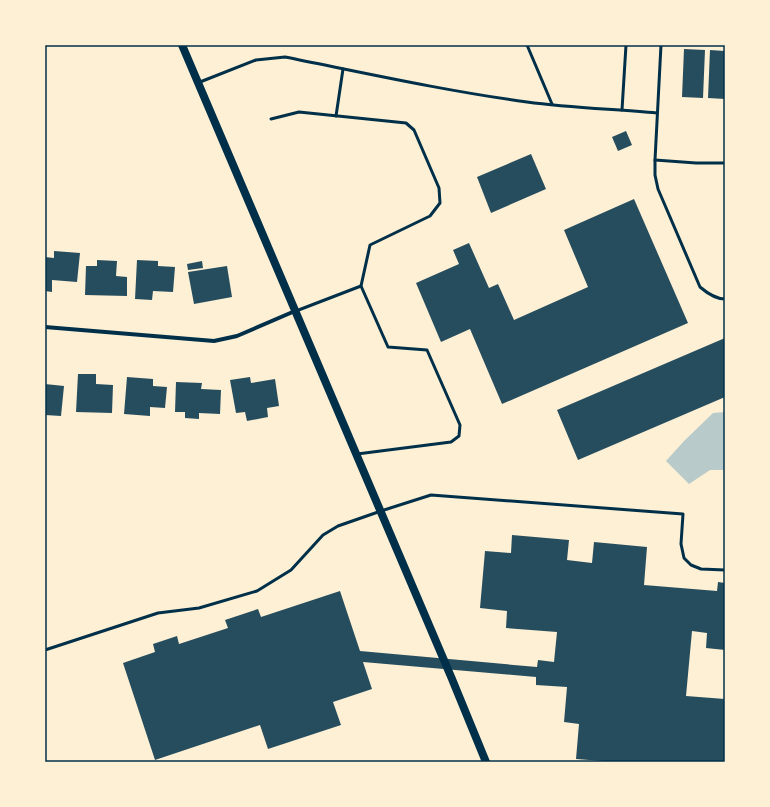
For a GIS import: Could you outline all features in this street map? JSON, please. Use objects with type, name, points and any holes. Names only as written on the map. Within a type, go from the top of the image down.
[{"type":"main road","points":[[182,45],[357,454],[486,762]]},
{"type":"street","points":[[45,328],[214,341],[237,336],[296,311]]},
{"type":"lane","points":[[526,45],[552,104]]},
{"type":"lane","points":[[622,110],[626,45]]},
{"type":"lane","points":[[661,45],[655,160],[655,175],[658,189],[700,287],[707,293],[719,299],[725,299]]},
{"type":"lane","points":[[198,82],[256,60],[285,57],[484,95],[552,104],[658,113]]},
{"type":"lane","points":[[336,116],[343,68]]},
{"type":"lane","points":[[271,119],[298,112],[406,123],[414,130],[439,188],[440,204],[430,216],[370,244],[361,286],[388,347],[427,350],[460,425],[459,436],[451,442],[357,454]]},
{"type":"lane","points":[[655,160],[696,163],[725,163]]},
{"type":"lane","points":[[296,311],[361,286]]},
{"type":"lane","points":[[45,650],[158,613],[199,608],[257,591],[291,570],[323,535],[338,526],[431,495],[683,514],[681,544],[684,558],[691,565],[701,569],[725,570]]},
{"type":"shaded area","points":[[725,412],[725,470],[710,470],[689,484],[666,461],[713,413]]},
{"type":"building","points":[[684,49],[705,50],[703,98],[682,97]]},
{"type":"building","points":[[710,50],[725,51],[725,99],[708,98]]},
{"type":"building","points":[[626,131],[632,145],[618,151],[612,137]]},
{"type":"building","points":[[531,154],[546,189],[491,213],[477,177]]},
{"type":"building","points":[[634,199],[688,323],[502,404],[470,329],[441,342],[416,283],[459,264],[453,250],[469,243],[489,288],[498,284],[514,320],[588,287],[564,230]]},
{"type":"building","points":[[54,251],[80,253],[77,282],[52,280],[52,292],[45,291],[45,257],[54,258]]},
{"type":"building","points":[[97,260],[117,261],[116,276],[127,277],[127,296],[85,295],[86,266],[97,266]]},
{"type":"building","points":[[137,260],[158,261],[158,266],[175,267],[173,292],[153,291],[152,300],[135,299]]},
{"type":"building","points":[[202,261],[203,268],[188,270],[187,264]]},
{"type":"building","points":[[227,266],[232,297],[194,304],[188,272]]},
{"type":"building","points":[[725,338],[725,397],[578,460],[557,410]]},
{"type":"building","points":[[78,374],[96,374],[96,384],[113,385],[112,413],[76,412]]},
{"type":"building","points":[[127,377],[153,379],[153,386],[167,387],[165,408],[150,407],[150,416],[124,414]]},
{"type":"building","points":[[250,377],[251,383],[275,379],[279,406],[267,408],[268,417],[247,421],[245,412],[236,413],[230,380]]},
{"type":"building","points":[[176,382],[202,383],[201,389],[221,390],[220,414],[199,413],[199,419],[185,418],[185,412],[175,412]]},
{"type":"building","points":[[45,384],[64,386],[61,416],[45,415]]},
{"type":"building","points":[[512,535],[569,540],[567,560],[592,563],[594,542],[647,547],[644,585],[717,591],[718,582],[725,583],[725,650],[706,648],[707,633],[692,631],[686,696],[725,699],[725,762],[616,762],[576,759],[579,724],[564,722],[567,687],[536,685],[536,677],[363,662],[372,689],[333,702],[341,725],[268,749],[260,725],[155,760],[123,663],[155,652],[153,644],[177,636],[179,644],[228,628],[225,620],[258,609],[261,617],[340,591],[360,651],[537,667],[538,660],[554,662],[557,632],[506,628],[507,611],[480,608],[485,551],[511,553]]}]
